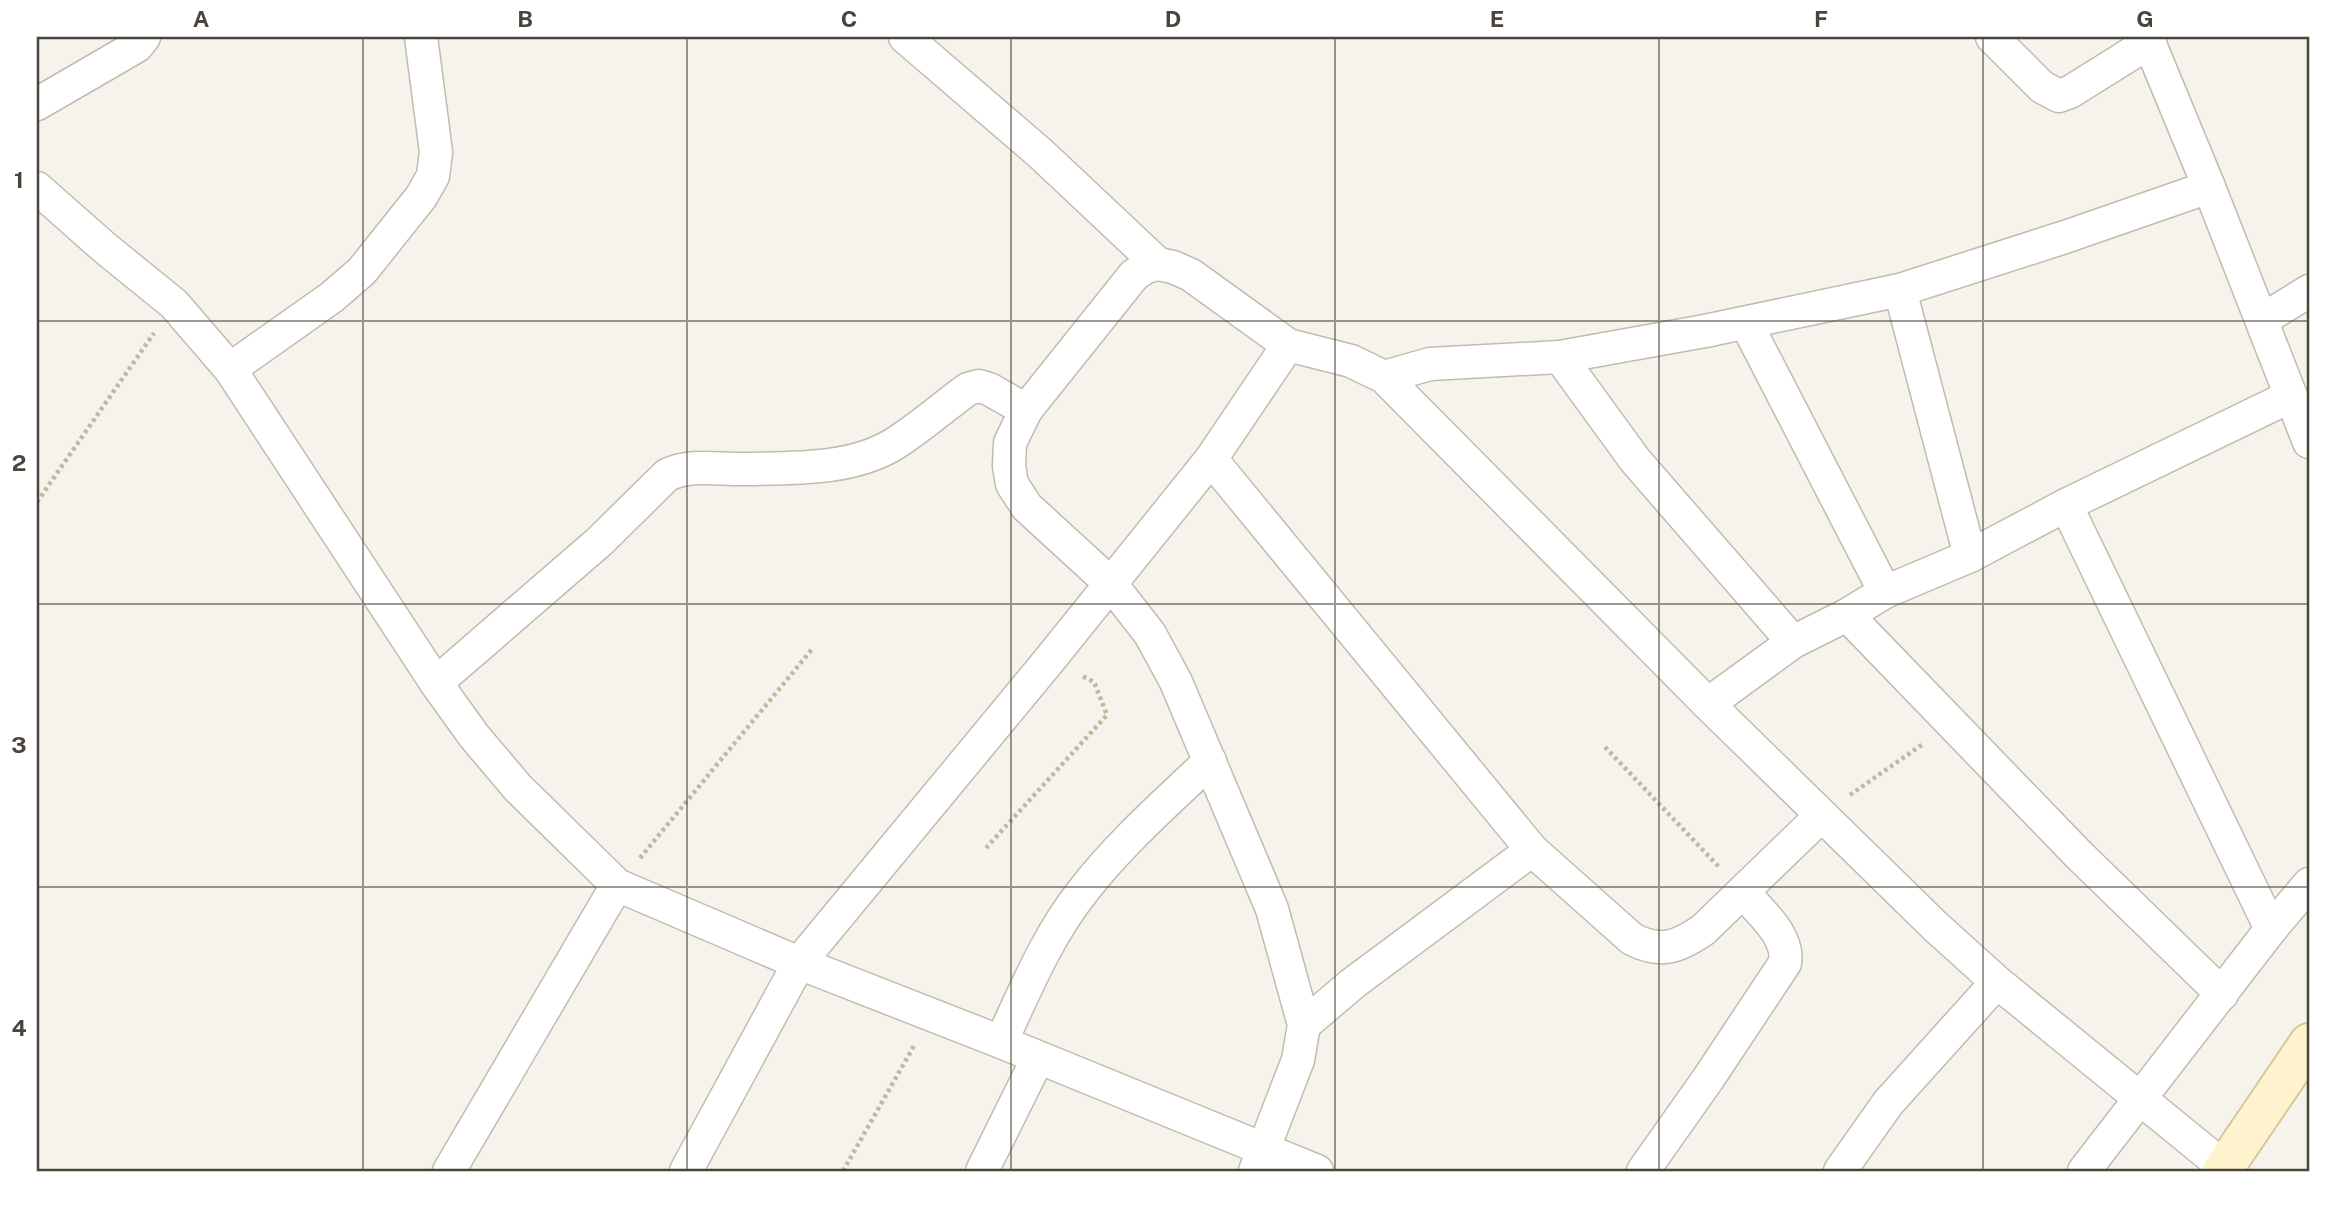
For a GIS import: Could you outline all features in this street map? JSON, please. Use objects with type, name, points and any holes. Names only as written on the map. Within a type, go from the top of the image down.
[{"type":"street","points":[[37,104],[137,46],[144,37]]},
{"type":"street","points":[[230,369],[332,297],[362,271],[427,187],[433,176],[436,152],[421,37]]},
{"type":"street","points":[[905,37],[1040,153],[1158,264]]},
{"type":"street","points":[[1992,37],[2042,87],[2059,96],[2070,92],[2148,40],[2309,442]]},
{"type":"street","points":[[1384,377],[1430,364],[1560,357],[1746,323],[1900,290],[2209,187]]},
{"type":"street","points":[[37,188],[174,304],[230,369],[436,683],[474,736],[518,788],[617,885],[799,962],[1001,1042],[1259,1160],[1317,1171]]},
{"type":"street","points":[[1259,1160],[1298,1060],[1304,1025],[1272,908],[1176,682],[1150,634],[1111,584],[1027,507],[1012,484],[1009,467],[1010,443],[1026,410],[1134,275],[1146,267],[1158,264],[1191,275],[1288,345],[1351,361],[1384,377],[1708,704],[1936,927],[1997,982],[2223,1169],[2309,1043]]},
{"type":"street","points":[[1900,290],[1970,556]]},
{"type":"street","points":[[2262,320],[2309,291]]},
{"type":"street","points":[[1746,323],[1885,592]]},
{"type":"street","points":[[686,1171],[799,962],[1051,658],[1211,459],[1288,345]]},
{"type":"street","points":[[1560,357],[1635,460],[1793,642]]},
{"type":"street","points":[[436,683],[599,541],[667,475],[680,469],[744,470],[822,465],[862,457],[893,445],[968,389],[979,386],[1026,410]]},
{"type":"street","points":[[1708,704],[1793,642],[1885,592],[1970,556],[2066,505],[2291,396]]},
{"type":"street","points":[[1211,459],[1532,850],[1632,939],[1644,945],[1664,948],[1685,943],[1703,930],[1821,816]]},
{"type":"street","points":[[2066,505],[2271,929]]},
{"type":"street","points":[[1847,615],[2079,855],[2222,993]]},
{"type":"street","points":[[1001,1042],[1044,951],[1081,892],[1131,836],[1210,761]]},
{"type":"street","points":[[1304,1025],[1372,969],[1532,850]]},
{"type":"street","points":[[2084,1171],[2271,929],[2309,884]]},
{"type":"street","points":[[449,1171],[617,885]]},
{"type":"street","points":[[1643,1171],[1785,963],[1787,953],[1784,942],[1743,892]]},
{"type":"street","points":[[1840,1171],[1888,1103],[1997,982]]},
{"type":"street","points":[[982,1171],[1038,1058]]},
{"type":"path","points":[[37,502],[174,304]]},
{"type":"path","points":[[617,885],[813,648]]},
{"type":"path","points":[[986,848],[1107,715],[1094,682],[1051,658]]},
{"type":"path","points":[[1821,816],[1951,724]]},
{"type":"path","points":[[1605,747],[1743,892]]},
{"type":"path","points":[[843,1171],[932,1014]]}]
